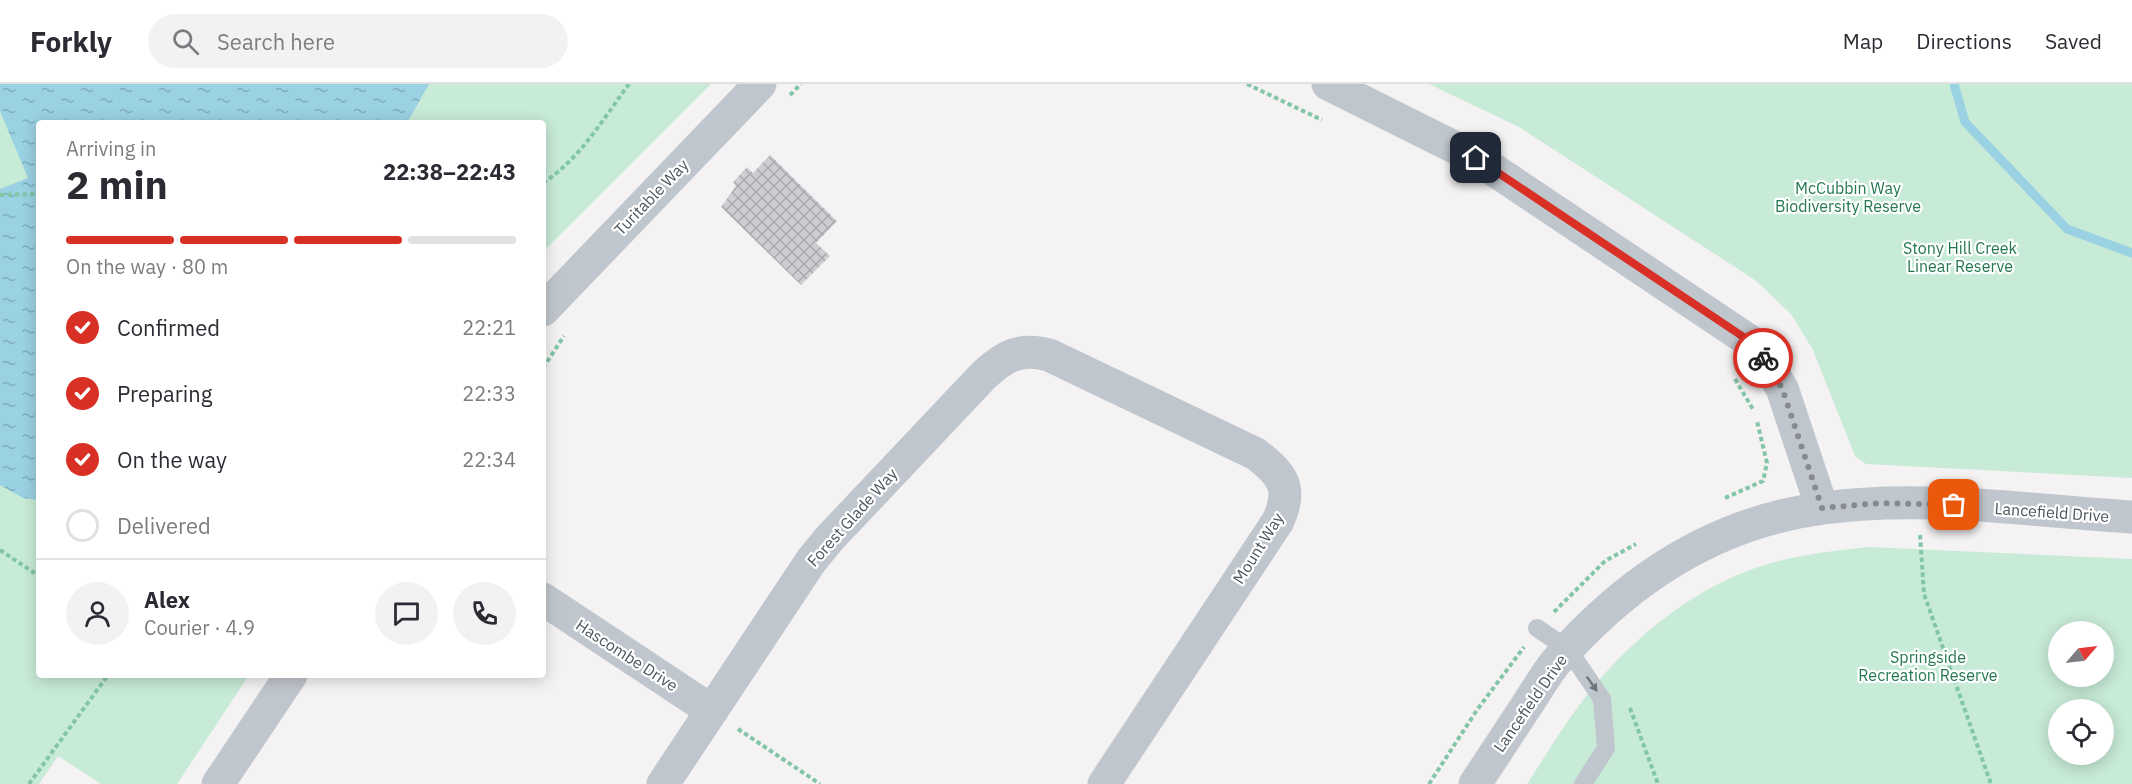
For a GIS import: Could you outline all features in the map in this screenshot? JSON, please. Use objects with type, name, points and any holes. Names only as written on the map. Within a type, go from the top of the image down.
[{"type":"street","name":"Turitable Way","points":[[546,307],[760,84]]},
{"type":"street","points":[[1328,84],[1476,158],[1754,344],[1782,388],[1822,508]]},
{"type":"street","name":"Forest Glade Way","points":[[663,784],[811,561],[829,539],[984,375],[1013,353],[1037,352]]},
{"type":"street","name":"Mount Way","points":[[1037,352],[1256,454],[1271,466],[1285,488],[1286,503],[1278,521],[1104,784]]},
{"type":"street","name":"Lancefield Drive","points":[[1475,784],[1554,665],[1595,620],[1644,578],[1705,542],[1754,524],[1822,508],[1881,503],[2132,517]]},
{"type":"street","name":"Hascombe Drive","points":[[546,601],[712,711]]},
{"type":"street","points":[[219,784],[289,678]]},
{"type":"lane","points":[[1537,628],[1568,650],[1602,699],[1606,748],[1583,784]]},
{"type":"path","points":[[546,181],[557,174],[586,144],[629,84]]},
{"type":"path","points":[[1247,84],[1330,124]]},
{"type":"path","points":[[0,195],[36,194]]},
{"type":"path","points":[[1723,498],[1763,481],[1767,463],[1754,412],[1732,373]]},
{"type":"path","points":[[1919,504],[1924,594],[1991,784]]},
{"type":"path","points":[[1429,784],[1477,711],[1537,628],[1605,561],[1644,540]]},
{"type":"path","points":[[0,550],[36,574]]},
{"type":"path","points":[[29,784],[106,678]]},
{"type":"path","points":[[1602,699],[1628,704],[1658,784]]},
{"type":"path","points":[[738,729],[820,784]]},
{"type":"green space","points":[[0,84],[711,84],[546,249],[546,120],[36,120],[36,678],[247,678],[177,784],[101,784],[58,756],[39,784],[0,784]]},
{"type":"green space","name":"Stony Hill Creek Linear Reserve","points":[[1429,84],[2132,84],[2132,478],[1866,464],[1855,456],[1813,350],[1791,314],[1755,280],[1519,127]]},
{"type":"green space","name":"Springside Recreation Reserve","points":[[1869,547],[2132,559],[2132,784],[1527,784],[1575,711],[1593,688],[1634,644],[1657,624],[1707,590],[1734,577],[1774,562]]},
{"type":"water","points":[[0,84],[429,84],[409,120],[36,120],[36,500],[23,498],[0,485],[0,189],[28,178],[0,111]]},
{"type":"building","points":[[770,155],[837,221],[816,243],[830,256],[801,285],[721,207],[736,186],[733,182],[747,167],[753,173]]},
{"type":"waterway","points":[[1954,84],[1965,122],[2067,229],[2132,253]]},
{"type":"way so far","points":[[1763,358],[1782,388],[1822,508],[1881,503],[1954,505]]},
{"type":"route","points":[[1476,158],[1754,344],[1763,358]]},
{"type":"park label","name":"McCubbin Way Biodiversity Reserve","points":[[1848,197]]}]
